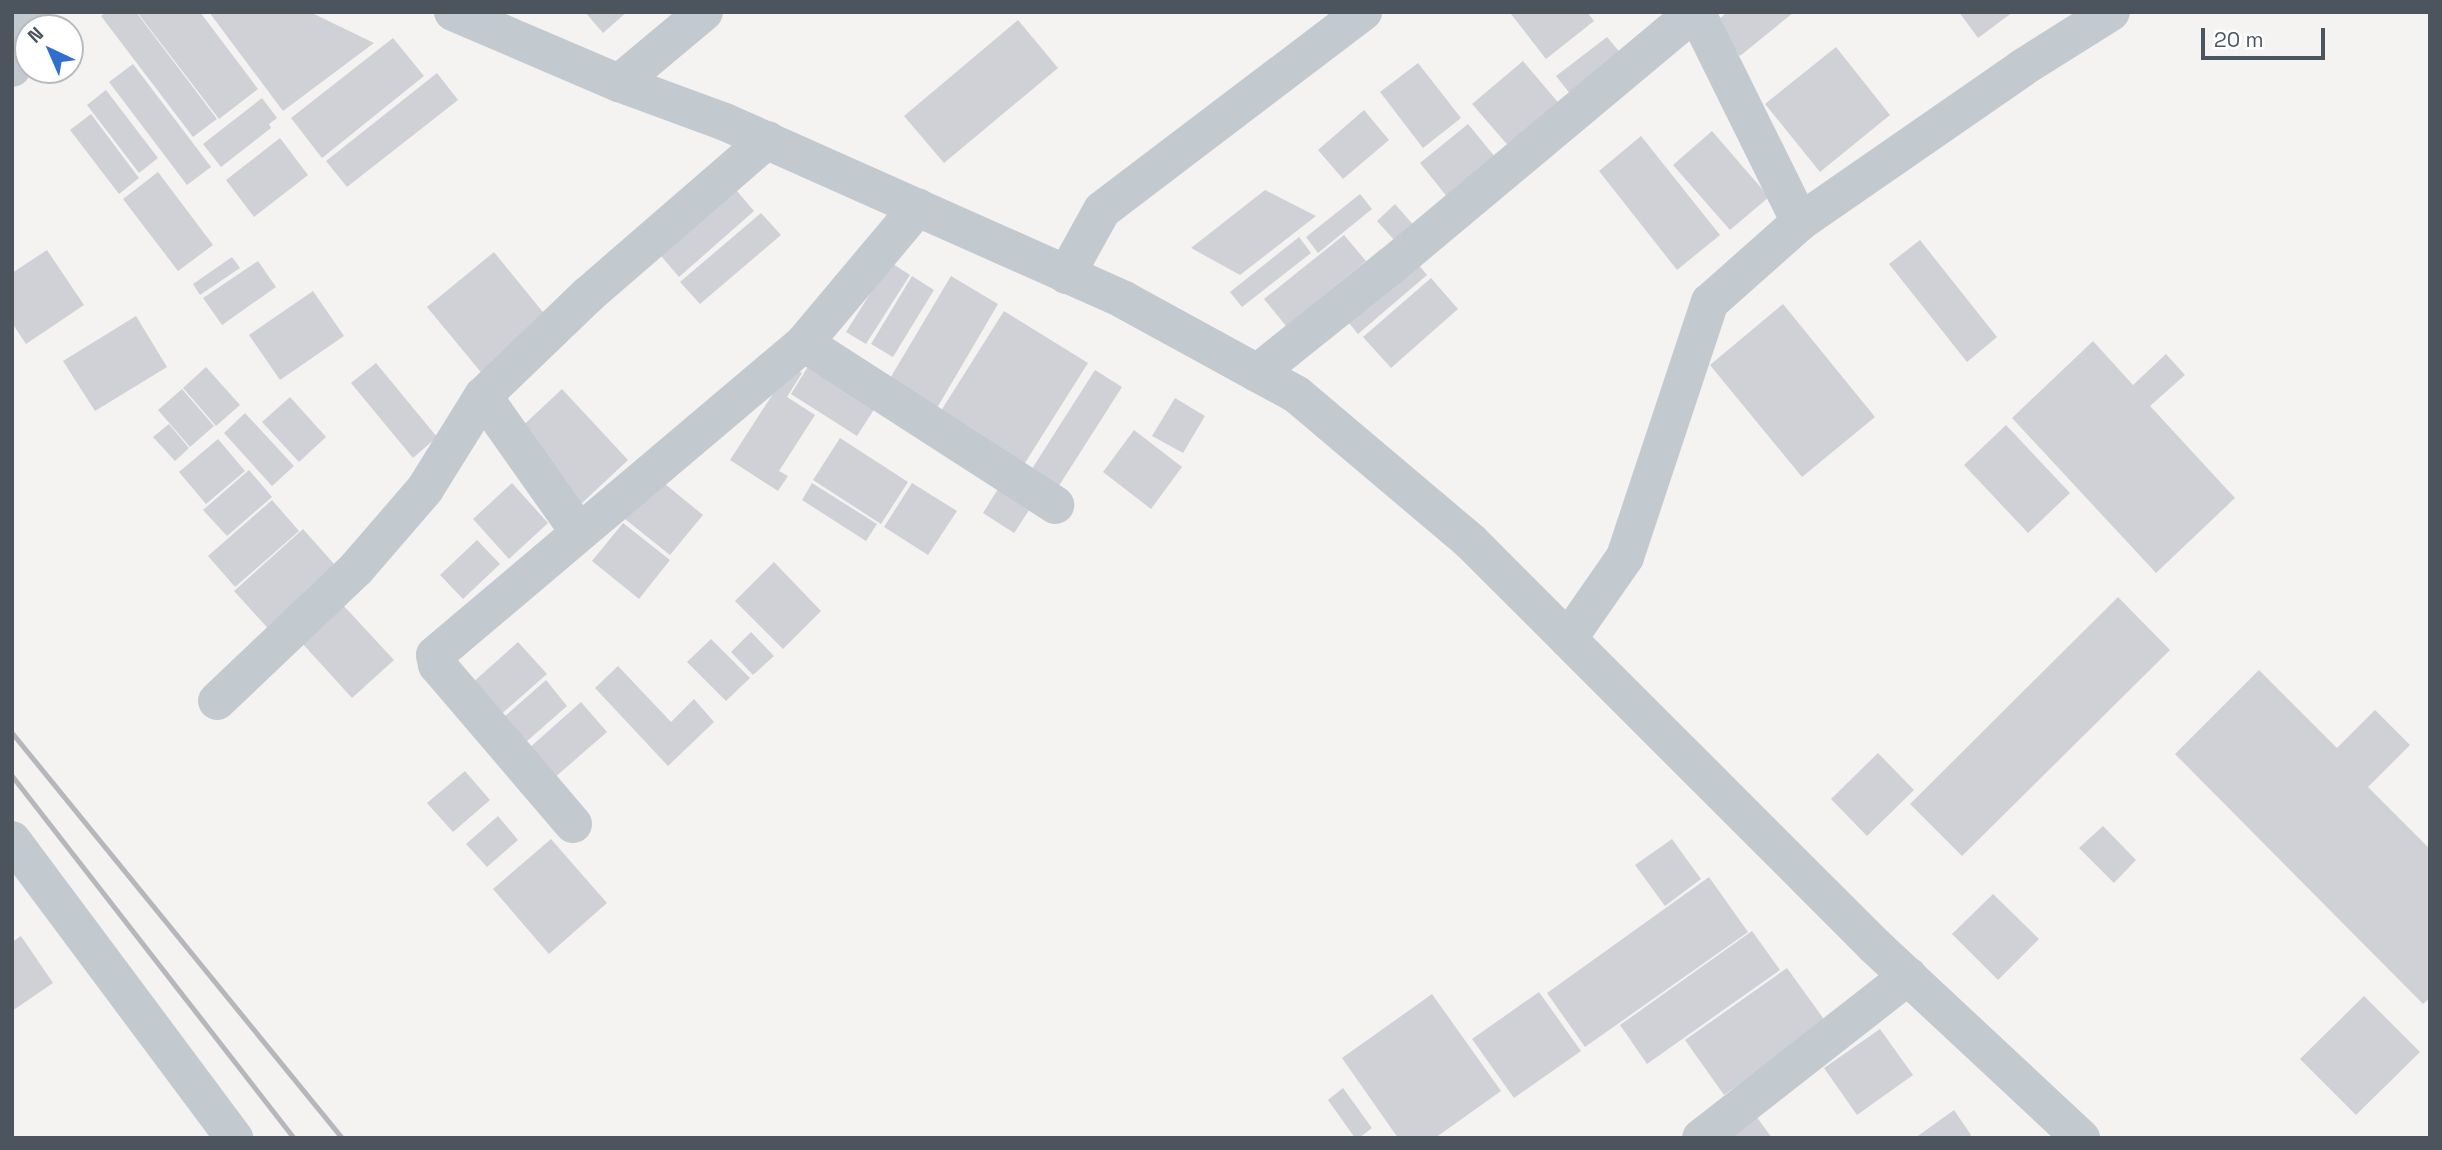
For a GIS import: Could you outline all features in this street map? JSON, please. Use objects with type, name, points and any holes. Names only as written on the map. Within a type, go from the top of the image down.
[{"type":"street","points":[[12,68],[31,12]]},
{"type":"street","points":[[453,12],[619,83],[767,140],[1124,300],[1296,394],[1471,542],[1908,976],[2081,1138]]},
{"type":"street","points":[[619,83],[704,12]]},
{"type":"street","points":[[1066,275],[1102,210],[1363,12]]},
{"type":"street","points":[[1257,373],[1403,257],[1696,12],[1800,222]]},
{"type":"street","points":[[1568,639],[1625,557],[1710,302],[1800,222],[2022,68],[2111,12]]},
{"type":"street","points":[[217,701],[356,569],[425,489],[483,396],[588,295],[767,140]]},
{"type":"street","points":[[573,824],[437,665],[435,655],[804,343],[918,207]]},
{"type":"street","points":[[804,343],[1055,505]]},
{"type":"street","points":[[483,396],[579,533]]},
{"type":"street","points":[[12,840],[234,1138]]},
{"type":"street","points":[[1701,1138],[1908,976]]},
{"type":"building","points":[[106,12],[136,12],[217,119],[193,137],[101,16]]},
{"type":"building","points":[[137,12],[200,12],[258,89],[219,119]]},
{"type":"building","points":[[209,12],[310,12],[374,43],[283,111]]},
{"type":"building","points":[[585,12],[627,12],[603,33]]},
{"type":"building","points":[[1587,12],[1594,21],[1546,59],[1511,14]]},
{"type":"building","points":[[1727,12],[1794,12],[1740,56],[1716,22]]},
{"type":"building","points":[[1959,12],[2013,12],[1978,38]]},
{"type":"building","points":[[1018,20],[1058,68],[944,163],[904,116]]},
{"type":"building","points":[[1607,37],[1622,55],[1571,95],[1556,76]]},
{"type":"building","points":[[393,38],[424,76],[322,158],[291,118]]},
{"type":"building","points":[[1836,47],[1890,115],[1820,172],[1765,104]]},
{"type":"building","points":[[1523,61],[1562,107],[1512,150],[1472,104]]},
{"type":"building","points":[[1418,63],[1461,118],[1423,148],[1380,92]]},
{"type":"building","points":[[133,64],[211,167],[187,185],[109,82]]},
{"type":"building","points":[[437,73],[458,100],[347,187],[326,161]]},
{"type":"building","points":[[106,90],[158,158],[139,173],[87,105]]},
{"type":"building","points":[[262,98],[277,118],[269,124],[271,128],[221,167],[203,144]]},
{"type":"building","points":[[1364,110],[1389,140],[1343,179],[1318,150]]},
{"type":"building","points":[[91,114],[139,178],[119,194],[70,130]]},
{"type":"building","points":[[1468,124],[1500,163],[1452,203],[1420,163]]},
{"type":"building","points":[[1712,131],[1769,197],[1730,230],[1673,165]]},
{"type":"building","points":[[1641,136],[1720,235],[1677,270],[1599,171]]},
{"type":"building","points":[[280,138],[308,175],[254,217],[226,180]]},
{"type":"building","points":[[158,172],[213,245],[178,271],[123,199]]},
{"type":"building","points":[[731,184],[754,211],[679,277],[656,250]]},
{"type":"building","points":[[1265,190],[1316,216],[1240,275],[1191,248]]},
{"type":"building","points":[[1360,194],[1372,209],[1318,253],[1306,237]]},
{"type":"building","points":[[1395,204],[1423,236],[1405,252],[1377,221]]},
{"type":"building","points":[[761,213],[781,235],[700,304],[680,282]]},
{"type":"building","points":[[1344,235],[1366,261],[1286,326],[1264,299]]},
{"type":"building","points":[[1299,237],[1311,253],[1242,307],[1230,292]]},
{"type":"building","points":[[1920,240],[1997,337],[1967,362],[1889,264]]},
{"type":"building","points":[[47,250],[84,305],[26,344],[12,323],[12,273]]},
{"type":"building","points":[[494,252],[551,322],[484,376],[427,307]]},
{"type":"building","points":[[232,257],[240,268],[200,295],[193,284]]},
{"type":"building","points":[[1412,257],[1427,275],[1358,334],[1344,317]]},
{"type":"building","points":[[258,261],[276,287],[222,325],[203,298]]},
{"type":"building","points":[[890,262],[910,275],[866,344],[846,332]]},
{"type":"building","points":[[912,276],[934,290],[893,357],[871,344]]},
{"type":"building","points":[[951,276],[998,304],[937,408],[889,380]]},
{"type":"building","points":[[1431,278],[1458,309],[1391,368],[1363,337]]},
{"type":"building","points":[[313,291],[344,336],[280,380],[249,335]]},
{"type":"building","points":[[1783,304],[1875,417],[1802,477],[1710,365]]},
{"type":"building","points":[[1004,311],[1088,363],[1023,466],[939,414]]},
{"type":"building","points":[[136,316],[167,367],[95,411],[63,361]]},
{"type":"building","points":[[2093,341],[2133,385],[2166,354],[2185,375],[2150,406],[2235,498],[2156,573],[2012,418]]},
{"type":"building","points":[[376,363],[437,437],[413,458],[351,383]]},
{"type":"building","points":[[809,365],[875,408],[857,436],[791,394]]},
{"type":"building","points":[[791,366],[802,373],[787,397],[815,415],[779,471],[788,476],[778,491],[730,460]]},
{"type":"building","points":[[206,367],[240,405],[216,426],[183,388]]},
{"type":"building","points":[[1095,370],[1122,387],[1055,492],[1028,475]]},
{"type":"building","points":[[182,389],[214,426],[190,447],[158,410]]},
{"type":"building","points":[[562,389],[628,460],[580,505],[514,434]]},
{"type":"building","points":[[290,397],[326,437],[299,462],[262,422]]},
{"type":"building","points":[[1175,398],[1205,416],[1183,453],[1152,436]]},
{"type":"building","points":[[245,413],[294,466],[272,486],[224,433]]},
{"type":"building","points":[[169,424],[189,448],[175,461],[153,437]]},
{"type":"building","points":[[2006,425],[2070,493],[2028,533],[1964,465]]},
{"type":"building","points":[[1134,430],[1182,467],[1151,509],[1103,472]]},
{"type":"building","points":[[840,438],[908,482],[881,524],[813,480]]},
{"type":"building","points":[[218,439],[245,471],[206,504],[179,472]]},
{"type":"building","points":[[249,470],[272,497],[227,536],[203,510]]},
{"type":"building","points":[[654,475],[703,515],[670,555],[620,515]]},
{"type":"building","points":[[1003,481],[1035,501],[1014,533],[983,513]]},
{"type":"building","points":[[512,483],[548,523],[509,559],[473,519]]},
{"type":"building","points":[[812,483],[877,524],[866,541],[802,500]]},
{"type":"building","points":[[912,483],[957,511],[928,555],[884,527]]},
{"type":"building","points":[[272,500],[299,531],[235,587],[208,556]]},
{"type":"building","points":[[623,523],[670,560],[639,599],[592,561]]},
{"type":"building","points":[[303,529],[343,574],[275,636],[234,591]]},
{"type":"building","points":[[477,540],[500,564],[463,599],[440,575]]},
{"type":"building","points":[[774,562],[821,611],[783,649],[735,601]]},
{"type":"building","points":[[2118,597],[2170,650],[1962,856],[1910,804]]},
{"type":"building","points":[[342,604],[394,660],[352,698],[301,642]]},
{"type":"building","points":[[751,632],[774,656],[753,675],[731,652]]},
{"type":"building","points":[[711,639],[750,678],[726,701],[687,662]]},
{"type":"building","points":[[518,642],[547,674],[499,716],[471,684]]},
{"type":"building","points":[[618,666],[671,722],[694,699],[714,722],[668,766],[595,688]]},
{"type":"building","points":[[2259,670],[2337,748],[2375,710],[2410,745],[2368,787],[2430,849],[2430,998],[2423,1004],[2175,754]]},
{"type":"building","points":[[546,680],[567,706],[526,742],[504,717]]},
{"type":"building","points":[[581,702],[607,732],[553,779],[527,750]]},
{"type":"building","points":[[1878,753],[1914,790],[1867,836],[1831,799]]},
{"type":"building","points":[[465,771],[490,800],[453,832],[427,803]]},
{"type":"building","points":[[498,816],[518,840],[487,867],[466,844]]},
{"type":"building","points":[[2103,826],[2136,860],[2114,883],[2079,848]]},
{"type":"building","points":[[551,839],[607,903],[549,954],[493,889]]},
{"type":"building","points":[[1672,839],[1701,879],[1665,906],[1635,865]]},
{"type":"building","points":[[1709,877],[1748,932],[1585,1047],[1547,993]]},
{"type":"building","points":[[1993,894],[2039,939],[1998,980],[1952,934]]},
{"type":"building","points":[[1752,931],[1780,970],[1647,1064],[1620,1025]]},
{"type":"building","points":[[21,936],[53,983],[12,1011],[12,942]]},
{"type":"building","points":[[1787,968],[1826,1022],[1724,1095],[1685,1040]]},
{"type":"building","points":[[1539,992],[1581,1051],[1514,1098],[1472,1039]]},
{"type":"building","points":[[1432,994],[1501,1091],[1435,1138],[1398,1138],[1342,1058]]},
{"type":"building","points":[[2364,996],[2420,1052],[2356,1115],[2300,1059]]},
{"type":"building","points":[[1880,1029],[1913,1075],[1857,1115],[1824,1068]]},
{"type":"building","points":[[1343,1088],[1372,1128],[1359,1138],[1355,1138],[1328,1100]]},
{"type":"building","points":[[1954,1110],[1971,1135],[1967,1138],[1915,1138]]},
{"type":"building","points":[[1756,1116],[1772,1138],[1726,1138]]},
{"type":"railway","points":[[12,733],[342,1138]]},
{"type":"railway","points":[[12,776],[294,1138]]}]
